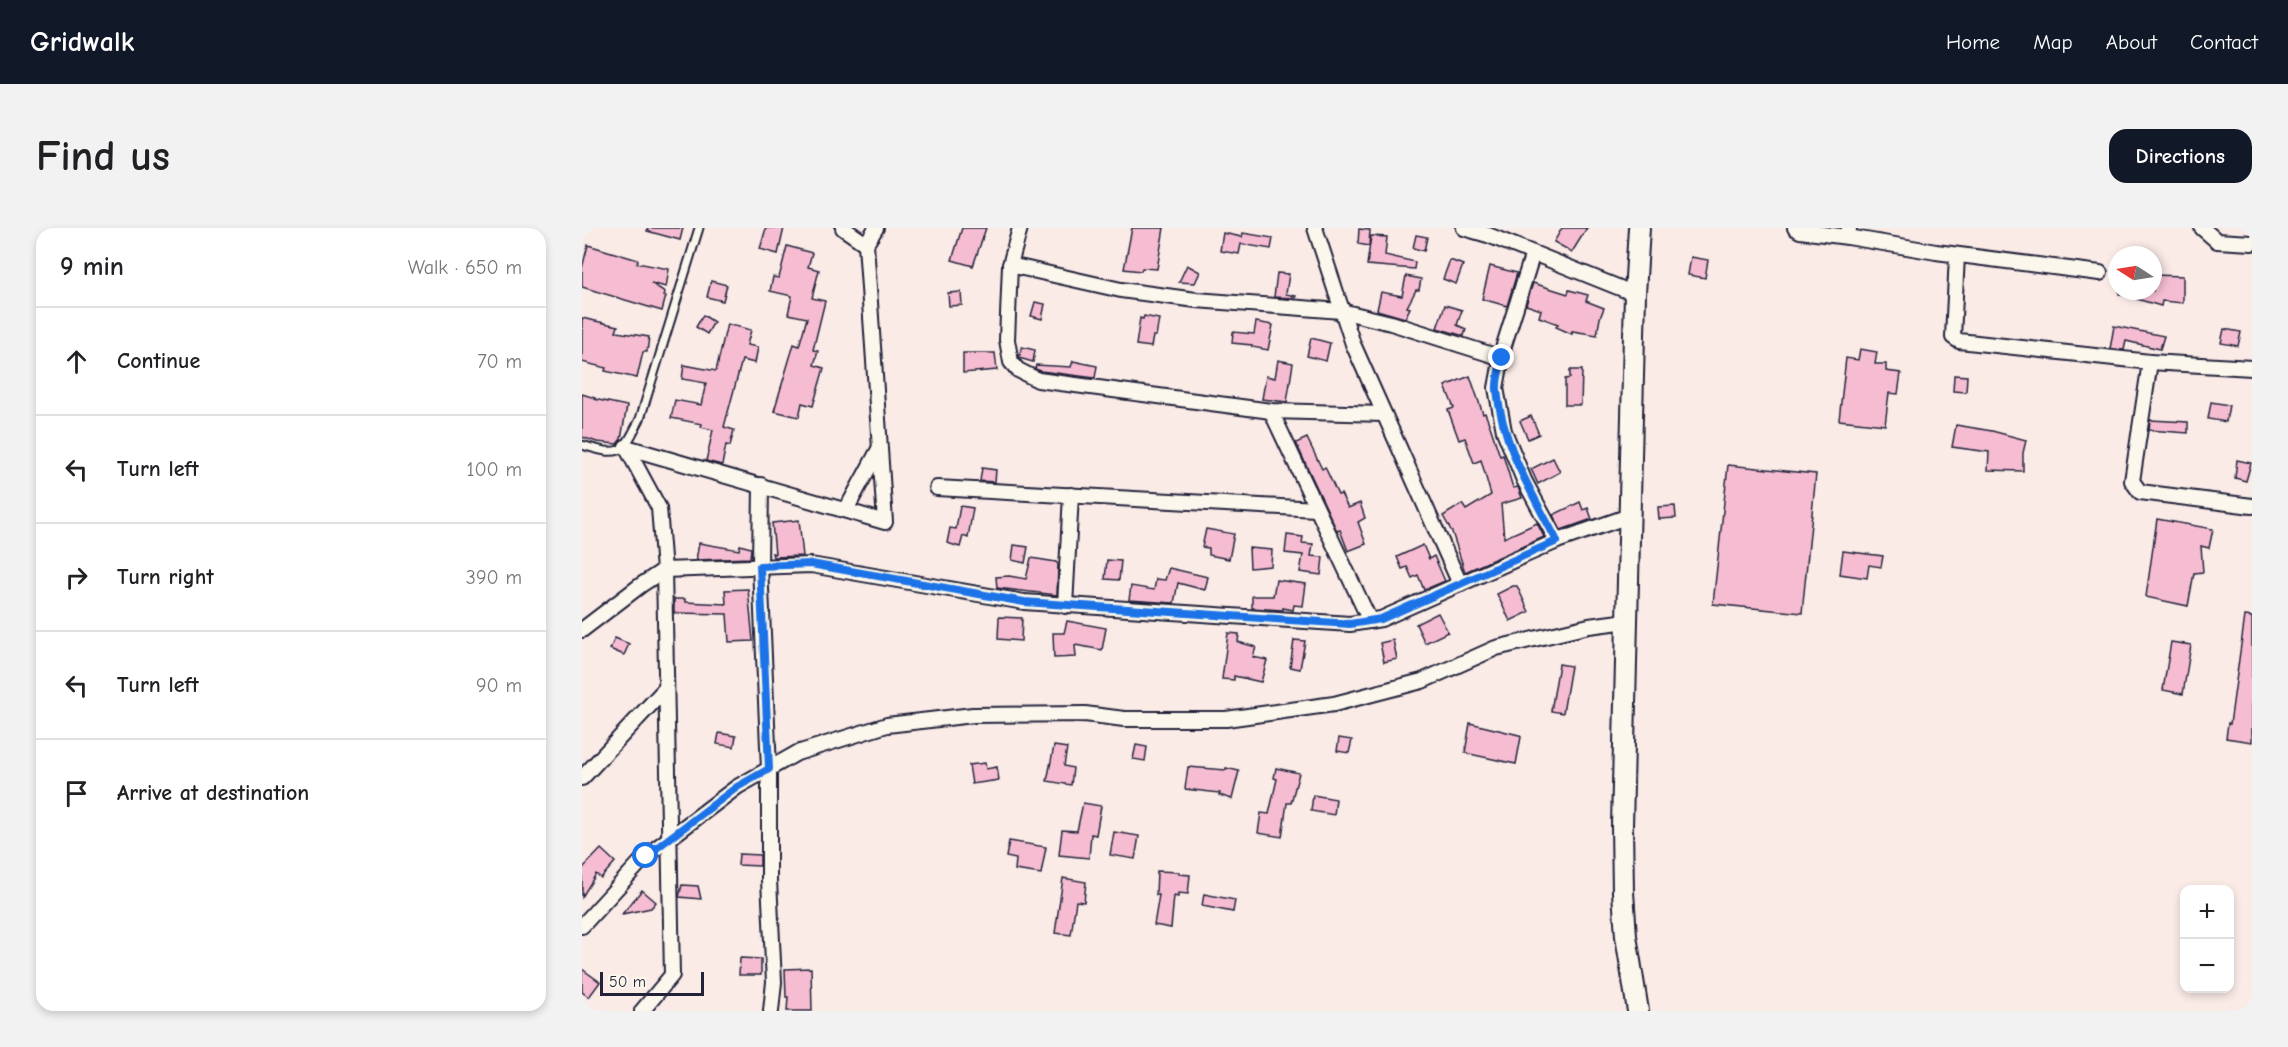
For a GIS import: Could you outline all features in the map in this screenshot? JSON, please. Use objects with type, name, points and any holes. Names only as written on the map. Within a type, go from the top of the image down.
[{"type":"main road","points":[[1636,232],[1623,892],[1626,936],[1638,1011]]},
{"type":"street","points":[[843,228],[866,244]]},
{"type":"street","points":[[626,447],[885,522],[866,244],[876,228]]},
{"type":"street","points":[[1020,228],[1010,265],[1006,340],[1011,362],[1018,370],[1038,380],[1271,411],[1384,414]]},
{"type":"street","points":[[1315,228],[1353,344],[1460,584]]},
{"type":"street","points":[[1464,228],[1488,235],[1635,294]]},
{"type":"street","points":[[1795,228],[1800,231],[1849,233],[1957,255],[2100,273]]},
{"type":"street","points":[[2202,228],[2217,241],[2252,243]]},
{"type":"street","points":[[1533,253],[1502,358],[1496,388],[1504,430],[1524,480],[1557,541]]},
{"type":"street","points":[[1957,255],[1953,337],[1959,341],[2150,362],[2252,368]]},
{"type":"street","points":[[1010,265],[1121,290],[1196,300],[1341,311],[1391,323],[1502,358]]},
{"type":"street","points":[[2150,362],[2132,481],[2140,492],[2252,506]]},
{"type":"street","points":[[1271,411],[1370,621]]},
{"type":"street","points":[[626,447],[659,508],[664,570],[672,975],[642,1011]]},
{"type":"street","points":[[846,510],[880,448]]},
{"type":"street","points":[[760,486],[760,566],[769,769],[769,880],[774,982],[771,1011]]},
{"type":"street","points":[[937,488],[1316,509]]},
{"type":"street","points":[[1065,606],[1071,495]]},
{"type":"street","points":[[582,630],[664,570],[811,564],[1024,602],[1350,624],[1381,619],[1557,541],[1629,516]]},
{"type":"street","points":[[582,926],[646,856],[737,787],[797,753],[887,725],[973,715],[1085,714],[1124,719],[1226,718],[1334,704],[1422,681],[1496,648],[1589,626],[1627,621]]},
{"type":"street","points":[[582,778],[666,688]]},
{"type":"lane","points":[[582,445],[604,452],[618,451],[626,447],[640,419],[699,228]]},
{"type":"building","points":[[648,228],[683,228],[680,240],[647,231]]},
{"type":"building","points":[[766,228],[784,228],[778,254],[760,249]]},
{"type":"building","points":[[962,228],[986,228],[973,266],[952,260]]},
{"type":"building","points":[[1132,228],[1164,228],[1157,269],[1142,268],[1141,271],[1124,269]]},
{"type":"building","points":[[1562,228],[1587,228],[1572,252],[1554,242]]},
{"type":"building","points":[[1359,229],[1370,230],[1369,246],[1358,244]]},
{"type":"building","points":[[1223,233],[1242,237],[1243,233],[1273,238],[1271,249],[1241,244],[1239,254],[1220,251]]},
{"type":"building","points":[[1416,235],[1427,237],[1424,251],[1413,248]]},
{"type":"building","points":[[1371,236],[1387,237],[1385,255],[1415,262],[1414,269],[1367,265]]},
{"type":"building","points":[[588,245],[638,260],[637,263],[669,269],[666,287],[651,283],[665,292],[662,311],[582,287],[582,268]]},
{"type":"building","points":[[787,246],[812,253],[808,267],[819,270],[812,298],[825,301],[813,350],[818,351],[814,365],[824,368],[813,406],[802,403],[799,417],[774,411],[794,344],[799,346],[807,318],[788,314],[792,296],[770,291],[773,277],[779,278]]},
{"type":"building","points":[[1691,257],[1708,260],[1705,278],[1688,275]]},
{"type":"building","points":[[1450,260],[1463,265],[1456,284],[1443,279]]},
{"type":"building","points":[[1187,265],[1200,272],[1195,283],[1179,282]]},
{"type":"building","points":[[1490,266],[1517,273],[1507,306],[1482,299]]},
{"type":"building","points":[[1277,273],[1289,274],[1286,294],[1296,296],[1295,298],[1274,297]]},
{"type":"building","points":[[2162,275],[2183,276],[2183,303],[2162,301],[2161,306],[2140,300],[2162,300]]},
{"type":"building","points":[[1406,276],[1421,279],[1419,290],[1416,290],[1407,307],[1410,308],[1405,318],[1377,310],[1381,292],[1402,296]]},
{"type":"building","points":[[711,281],[727,285],[723,301],[707,297]]},
{"type":"building","points":[[1533,283],[1568,294],[1569,290],[1588,295],[1586,301],[1604,308],[1597,335],[1572,331],[1572,334],[1556,327],[1558,324],[1539,317],[1541,310],[1526,305]]},
{"type":"building","points":[[961,292],[962,305],[949,306],[948,293]]},
{"type":"building","points":[[1035,302],[1045,304],[1042,319],[1031,316]]},
{"type":"building","points":[[1445,305],[1462,310],[1457,325],[1466,329],[1464,336],[1437,328]]},
{"type":"building","points":[[703,315],[714,322],[707,334],[696,327]]},
{"type":"building","points":[[1144,316],[1159,319],[1151,347],[1136,345],[1140,318],[1143,319]]},
{"type":"building","points":[[582,318],[618,326],[616,332],[649,337],[647,352],[643,352],[637,378],[605,371],[606,368],[582,362]]},
{"type":"building","points":[[1256,322],[1273,325],[1268,350],[1252,347],[1252,345],[1232,343],[1233,332],[1254,334]]},
{"type":"building","points":[[727,324],[751,330],[747,345],[758,347],[755,363],[742,360],[724,427],[734,430],[730,446],[726,445],[722,465],[706,461],[713,430],[701,427],[702,424],[671,418],[675,400],[701,405],[706,383],[682,379],[684,365],[716,371]]},
{"type":"building","points":[[2114,326],[2164,336],[2160,349],[2126,341],[2124,350],[2110,349]]},
{"type":"building","points":[[2224,329],[2241,332],[2238,346],[2221,343]]},
{"type":"building","points":[[1311,338],[1330,343],[1326,361],[1307,356]]},
{"type":"building","points":[[1022,347],[1035,350],[1033,362],[1019,358]]},
{"type":"building","points":[[1860,349],[1877,352],[1875,364],[1886,364],[1886,371],[1901,373],[1898,394],[1889,393],[1885,425],[1839,420],[1846,358],[1858,360]]},
{"type":"building","points":[[963,353],[995,353],[997,370],[963,373]]},
{"type":"building","points":[[1278,360],[1293,363],[1287,402],[1262,399],[1266,376],[1275,378]]},
{"type":"building","points":[[1073,361],[1097,366],[1095,378],[1035,369],[1036,365],[1071,367]]},
{"type":"building","points":[[1570,370],[1582,370],[1581,405],[1565,405],[1565,379],[1570,378]]},
{"type":"building","points":[[1954,375],[1967,376],[1966,392],[1953,391]]},
{"type":"building","points":[[1470,376],[1500,456],[1503,455],[1513,488],[1518,487],[1522,498],[1501,504],[1504,538],[1537,523],[1544,537],[1465,572],[1452,532],[1443,516],[1462,504],[1466,510],[1491,495],[1481,460],[1474,463],[1465,438],[1459,440],[1448,410],[1454,408],[1445,386]]},
{"type":"building","points":[[582,394],[627,406],[621,439],[617,444],[597,442],[582,437]]},
{"type":"building","points":[[2211,402],[2229,405],[2226,422],[2208,419]]},
{"type":"building","points":[[1531,416],[1539,434],[1528,439],[1520,421]]},
{"type":"building","points":[[2150,420],[2188,422],[2188,433],[2149,430]]},
{"type":"building","points":[[1956,425],[2026,440],[2023,471],[1988,470],[1989,452],[1952,447]]},
{"type":"building","points":[[1307,438],[1322,469],[1325,467],[1338,495],[1341,494],[1348,508],[1360,503],[1365,518],[1358,522],[1366,544],[1348,551],[1340,530],[1337,531],[1296,443]]},
{"type":"building","points":[[1553,458],[1560,472],[1538,484],[1531,469]]},
{"type":"building","points":[[2237,460],[2251,463],[2246,481],[2235,478]]},
{"type":"building","points":[[1728,465],[1816,474],[1802,613],[1713,604]]},
{"type":"building","points":[[982,468],[996,470],[995,482],[980,481]]},
{"type":"building","points":[[1580,502],[1583,510],[1588,508],[1592,519],[1561,530],[1553,515]]},
{"type":"building","points":[[960,506],[973,508],[968,538],[963,536],[960,547],[947,543],[950,528],[956,529]]},
{"type":"building","points":[[1675,506],[1676,518],[1659,519],[1658,507]]},
{"type":"building","points":[[2157,519],[2213,529],[2209,548],[2201,546],[2203,572],[2194,573],[2188,606],[2146,597]]},
{"type":"building","points":[[799,520],[803,556],[773,557],[772,553],[775,554],[772,523]]},
{"type":"building","points":[[1206,529],[1234,534],[1229,559],[1209,555],[1209,548],[1202,547]]},
{"type":"building","points":[[1287,535],[1303,537],[1302,543],[1313,544],[1311,556],[1323,557],[1321,575],[1300,572],[1303,555],[1285,553]]},
{"type":"building","points":[[699,543],[739,550],[740,545],[751,548],[750,558],[696,560]]},
{"type":"building","points":[[1014,545],[1028,547],[1025,563],[1012,560]]},
{"type":"building","points":[[1423,545],[1429,559],[1434,556],[1445,581],[1424,590],[1418,575],[1412,578],[1407,567],[1402,569],[1397,557]]},
{"type":"building","points":[[1249,548],[1272,550],[1271,566],[1250,568]]},
{"type":"building","points":[[1843,551],[1883,556],[1881,567],[1869,565],[1867,578],[1840,574]]},
{"type":"building","points":[[1031,558],[1058,564],[1057,595],[997,588],[996,577],[1009,576],[1026,579]]},
{"type":"building","points":[[1107,560],[1121,561],[1119,580],[1105,579]]},
{"type":"building","points":[[1169,568],[1208,577],[1205,590],[1178,583],[1174,603],[1129,600],[1131,586],[1154,590],[1156,579],[1165,580]]},
{"type":"building","points":[[1276,580],[1306,584],[1303,606],[1294,605],[1293,610],[1252,608],[1252,596],[1273,596]]},
{"type":"building","points":[[1517,586],[1529,612],[1510,621],[1497,594]]},
{"type":"building","points":[[748,589],[753,641],[729,642],[727,614],[674,613],[674,599],[685,599],[685,602],[726,604],[725,590]]},
{"type":"building","points":[[1438,613],[1448,632],[1425,643],[1416,624]]},
{"type":"building","points":[[2245,616],[2252,617],[2252,742],[2226,738]]},
{"type":"building","points":[[999,617],[1022,618],[1021,641],[998,639]]},
{"type":"building","points":[[1067,621],[1106,628],[1102,650],[1075,645],[1076,657],[1054,658],[1053,633],[1064,633]]},
{"type":"building","points":[[1228,633],[1239,634],[1238,642],[1256,647],[1253,657],[1267,660],[1261,682],[1234,676],[1234,680],[1222,679]]},
{"type":"building","points":[[615,638],[629,644],[624,655],[610,649]]},
{"type":"building","points":[[1294,640],[1305,641],[1300,669],[1290,667]]},
{"type":"building","points":[[1393,640],[1397,659],[1384,662],[1380,643]]},
{"type":"building","points":[[2171,642],[2191,645],[2183,694],[2163,690]]},
{"type":"building","points":[[1559,664],[1571,666],[1563,713],[1551,711]]},
{"type":"building","points":[[1470,723],[1519,735],[1521,737],[1516,764],[1465,753]]},
{"type":"building","points":[[719,733],[736,736],[734,747],[717,744]]},
{"type":"building","points":[[1339,738],[1352,740],[1349,753],[1337,751]]},
{"type":"building","points":[[1136,745],[1147,747],[1145,761],[1133,759]]},
{"type":"building","points":[[1054,746],[1067,748],[1064,766],[1073,768],[1071,785],[1047,781]]},
{"type":"building","points":[[985,763],[986,769],[997,767],[999,780],[972,784],[969,765]]},
{"type":"building","points":[[1188,767],[1226,770],[1226,768],[1239,771],[1232,799],[1219,795],[1220,793],[1185,789]]},
{"type":"building","points":[[1276,768],[1299,773],[1291,803],[1287,803],[1282,837],[1258,833],[1261,813],[1269,814],[1277,779],[1274,778]]},
{"type":"building","points":[[1313,795],[1336,799],[1334,815],[1311,811]]},
{"type":"building","points":[[1083,803],[1101,806],[1096,835],[1091,834],[1089,858],[1059,855],[1062,830],[1077,831]]},
{"type":"building","points":[[1114,832],[1139,836],[1135,859],[1110,855]]},
{"type":"building","points":[[1009,841],[1046,847],[1041,874],[1015,870],[1016,859],[1006,857]]},
{"type":"building","points":[[601,849],[615,862],[601,878],[596,874],[582,897],[582,869]]},
{"type":"building","points":[[739,854],[760,855],[760,866],[738,865]]},
{"type":"building","points":[[1157,871],[1190,875],[1188,894],[1178,893],[1178,897],[1174,896],[1171,928],[1154,925],[1159,895],[1156,895]]},
{"type":"building","points":[[1063,878],[1086,882],[1084,902],[1076,901],[1071,935],[1055,933]]},
{"type":"building","points":[[682,885],[698,886],[701,899],[679,897]]},
{"type":"building","points":[[642,890],[656,902],[651,908],[622,914]]},
{"type":"building","points":[[1204,894],[1235,900],[1233,912],[1202,906]]},
{"type":"building","points":[[740,958],[761,959],[761,975],[739,975]]},
{"type":"building","points":[[811,968],[812,1011],[787,1011],[785,969]]},
{"type":"building","points":[[582,969],[600,982],[589,997],[582,992]]},
{"type":"route","points":[[646,856],[737,787],[769,769],[760,566],[811,564],[1024,602],[1350,624],[1381,619],[1557,541],[1524,480],[1504,430],[1496,388],[1502,358]]}]
